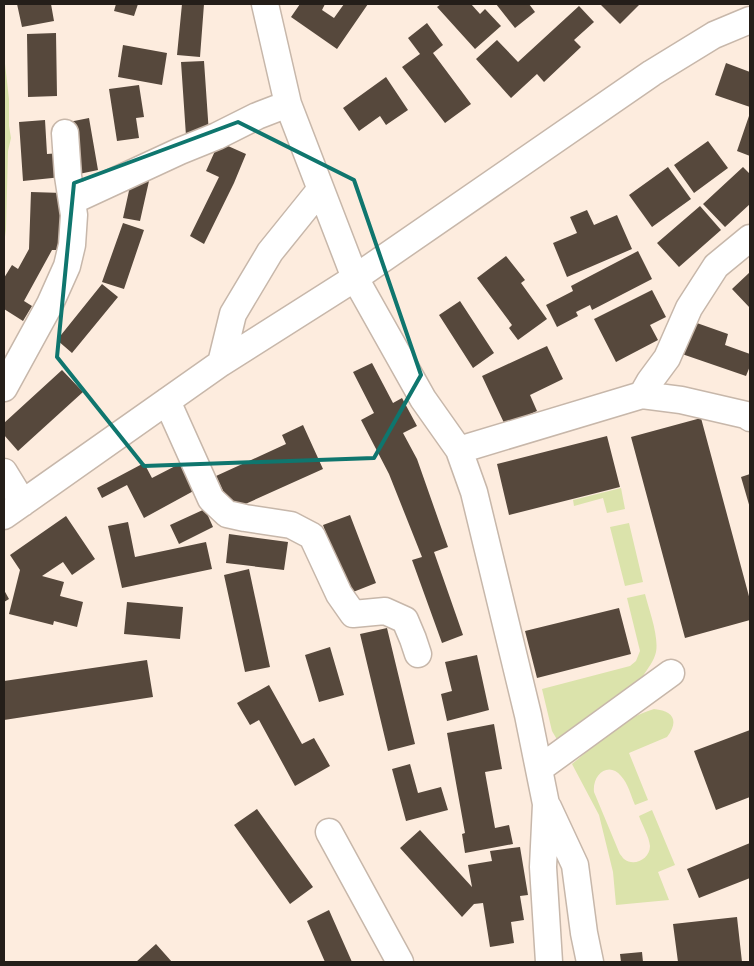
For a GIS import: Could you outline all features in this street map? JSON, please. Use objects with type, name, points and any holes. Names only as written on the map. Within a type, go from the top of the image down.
[{"type":"street","points":[[265,4],[288,104],[355,278],[423,399],[459,450],[474,492],[526,705],[546,804],[543,867],[550,962]]},
{"type":"street","points":[[4,472],[13,510],[220,363],[355,278],[652,73],[714,35],[750,20]]},
{"type":"street","points":[[72,201],[257,116],[288,104]]},
{"type":"street","points":[[4,388],[50,304],[67,266],[72,245],[74,215],[68,176],[65,134]]},
{"type":"street","points":[[220,363],[233,314],[270,252],[320,190]]},
{"type":"street","points":[[642,395],[667,358],[689,308],[716,266],[750,238]]},
{"type":"street","points":[[459,450],[642,395],[681,400],[750,418]]},
{"type":"street","points":[[167,402],[211,498],[226,514],[291,525],[312,536],[339,594],[353,614],[385,611],[404,620],[418,654]]},
{"type":"street","points":[[539,769],[671,673]]},
{"type":"street","points":[[546,804],[575,865],[590,962]]},
{"type":"street","points":[[329,832],[400,962]]},
{"type":"highlighted area","points":[[238,122],[354,180],[421,375],[374,458],[144,466],[57,357],[74,183]]},
{"type":"green space","points":[[4,55],[11,138],[8,151],[4,245]]},
{"type":"green space","points":[[621,488],[625,509],[607,513],[603,498],[574,506],[573,500]]},
{"type":"green space","points":[[629,523],[643,582],[625,586],[610,527]]},
{"type":"green space","points":[[645,594],[657,646],[652,661],[643,676],[559,743],[552,731],[542,689],[630,666],[636,661],[640,651],[627,598]]},
{"type":"green space","points":[[654,709],[666,712],[673,718],[671,731],[667,737],[629,753],[648,800],[635,805],[623,779],[611,770],[598,775],[594,792],[619,853],[628,861],[637,862],[644,858],[649,851],[648,838],[639,816],[652,810],[675,865],[658,872],[669,900],[616,905],[613,872],[599,815],[572,764],[621,725],[642,713]]},
{"type":"building","points":[[17,4],[51,4],[54,21],[22,27]]},
{"type":"building","points":[[116,4],[138,4],[134,16],[114,11]]},
{"type":"building","points":[[182,4],[204,4],[200,57],[177,55]]},
{"type":"building","points":[[300,4],[325,4],[322,10],[334,18],[344,4],[368,4],[337,49],[291,17]]},
{"type":"building","points":[[441,4],[471,4],[480,14],[485,9],[501,26],[475,49],[437,7]]},
{"type":"building","points":[[496,4],[529,4],[535,12],[515,28]]},
{"type":"building","points":[[600,4],[637,4],[639,5],[620,24]]},
{"type":"building","points":[[579,6],[594,22],[574,40],[581,47],[544,82],[537,74],[511,98],[476,59],[497,40],[518,62]]},
{"type":"building","points":[[427,23],[443,45],[433,53],[471,104],[445,123],[402,67],[420,54],[408,38]]},
{"type":"building","points":[[56,33],[57,96],[28,97],[27,34]]},
{"type":"building","points":[[123,45],[167,53],[162,85],[118,77]]},
{"type":"building","points":[[204,61],[209,134],[186,136],[181,62]]},
{"type":"building","points":[[726,63],[750,72],[750,107],[715,95]]},
{"type":"building","points":[[386,77],[408,110],[386,125],[380,116],[359,131],[343,108]]},
{"type":"building","points":[[139,85],[144,117],[136,118],[139,138],[117,141],[109,89]]},
{"type":"building","points":[[750,113],[750,156],[737,151]]},
{"type":"building","points":[[89,118],[98,170],[79,174],[69,122]]},
{"type":"building","points":[[45,120],[47,154],[61,153],[62,177],[23,181],[19,122]]},
{"type":"building","points":[[708,141],[728,168],[694,193],[674,165]]},
{"type":"building","points":[[219,142],[246,154],[204,244],[190,236],[219,177],[206,171]]},
{"type":"building","points":[[668,167],[691,199],[652,227],[629,195]]},
{"type":"building","points":[[743,167],[750,174],[750,204],[725,227],[703,204]]},
{"type":"building","points":[[132,177],[149,181],[140,221],[123,218]]},
{"type":"building","points":[[31,192],[63,193],[62,250],[52,250],[24,301],[32,306],[23,321],[4,309],[4,278],[12,265],[18,269],[29,249]]},
{"type":"building","points":[[700,206],[721,230],[679,267],[657,243]]},
{"type":"building","points":[[587,210],[594,225],[617,215],[632,249],[567,277],[553,243],[577,233],[570,217]]},
{"type":"building","points":[[123,223],[144,230],[124,289],[102,282]]},
{"type":"building","points":[[638,251],[652,279],[592,310],[590,305],[576,312],[578,316],[557,327],[546,305],[573,291],[571,286]]},
{"type":"building","points":[[506,256],[525,280],[521,283],[547,319],[518,340],[509,328],[512,325],[477,278]]},
{"type":"building","points":[[750,272],[750,308],[732,289]]},
{"type":"building","points":[[102,284],[118,297],[72,353],[57,340]]},
{"type":"building","points":[[652,290],[666,317],[650,325],[658,340],[616,362],[594,319]]},
{"type":"building","points":[[460,301],[494,353],[473,368],[439,315]]},
{"type":"building","points":[[694,322],[728,334],[725,345],[750,354],[750,366],[746,376],[682,354]]},
{"type":"building","points":[[547,346],[563,379],[530,395],[537,411],[505,425],[482,376]]},
{"type":"building","points":[[372,363],[393,403],[402,398],[417,426],[403,433],[417,459],[448,547],[434,552],[463,635],[442,643],[412,560],[422,557],[389,474],[361,420],[374,413],[353,372]]},
{"type":"building","points":[[62,370],[83,392],[18,451],[4,435],[4,423]]},
{"type":"building","points":[[701,418],[750,600],[750,620],[685,638],[631,437]]},
{"type":"building","points":[[303,425],[323,469],[232,510],[216,476],[286,444],[282,435]]},
{"type":"building","points":[[607,436],[620,487],[509,515],[497,464]]},
{"type":"building","points":[[185,461],[199,488],[144,518],[127,485],[102,498],[97,488],[144,463],[152,478]]},
{"type":"building","points":[[750,474],[750,508],[741,477]]},
{"type":"building","points":[[205,509],[213,527],[179,544],[170,525]]},
{"type":"building","points":[[350,515],[376,583],[348,594],[323,525]]},
{"type":"building","points":[[66,516],[95,559],[72,575],[63,562],[42,576],[64,582],[60,596],[83,602],[77,627],[54,621],[53,625],[9,614],[20,570],[10,555]]},
{"type":"building","points":[[128,522],[135,557],[206,542],[212,569],[122,588],[108,526]]},
{"type":"building","points":[[229,534],[288,542],[284,570],[226,563]]},
{"type":"building","points":[[249,569],[270,667],[245,672],[224,575]]},
{"type":"building","points":[[4,590],[9,599],[4,602]]},
{"type":"building","points":[[127,602],[183,607],[180,639],[124,634]]},
{"type":"building","points":[[619,608],[631,654],[537,678],[525,631]]},
{"type":"building","points":[[387,628],[415,744],[388,751],[360,634]]},
{"type":"building","points":[[330,647],[344,695],[319,702],[305,655]]},
{"type":"building","points":[[477,655],[489,710],[447,721],[441,694],[452,691],[445,662]]},
{"type":"building","points":[[147,660],[153,697],[4,720],[4,681]]},
{"type":"building","points":[[269,685],[302,744],[314,738],[330,766],[295,786],[259,720],[250,725],[237,703]]},
{"type":"building","points":[[494,724],[502,769],[485,772],[495,828],[509,825],[513,844],[465,853],[462,834],[465,833],[447,733]]},
{"type":"building","points":[[750,730],[750,797],[716,810],[694,751]]},
{"type":"building","points":[[410,764],[418,793],[441,787],[448,810],[406,821],[392,769]]},
{"type":"building","points":[[257,809],[313,887],[290,904],[234,825]]},
{"type":"building","points":[[420,830],[472,887],[468,865],[492,861],[490,851],[520,847],[528,895],[520,896],[524,920],[511,922],[514,943],[490,947],[483,903],[474,904],[462,917],[400,848]]},
{"type":"building","points":[[750,843],[750,878],[699,898],[687,869]]},
{"type":"building","points":[[329,910],[352,962],[325,962],[307,921]]},
{"type":"building","points":[[737,917],[742,962],[678,962],[673,924]]},
{"type":"building","points":[[156,944],[172,962],[136,962]]},
{"type":"building","points":[[642,952],[643,962],[621,962],[620,954]]}]
